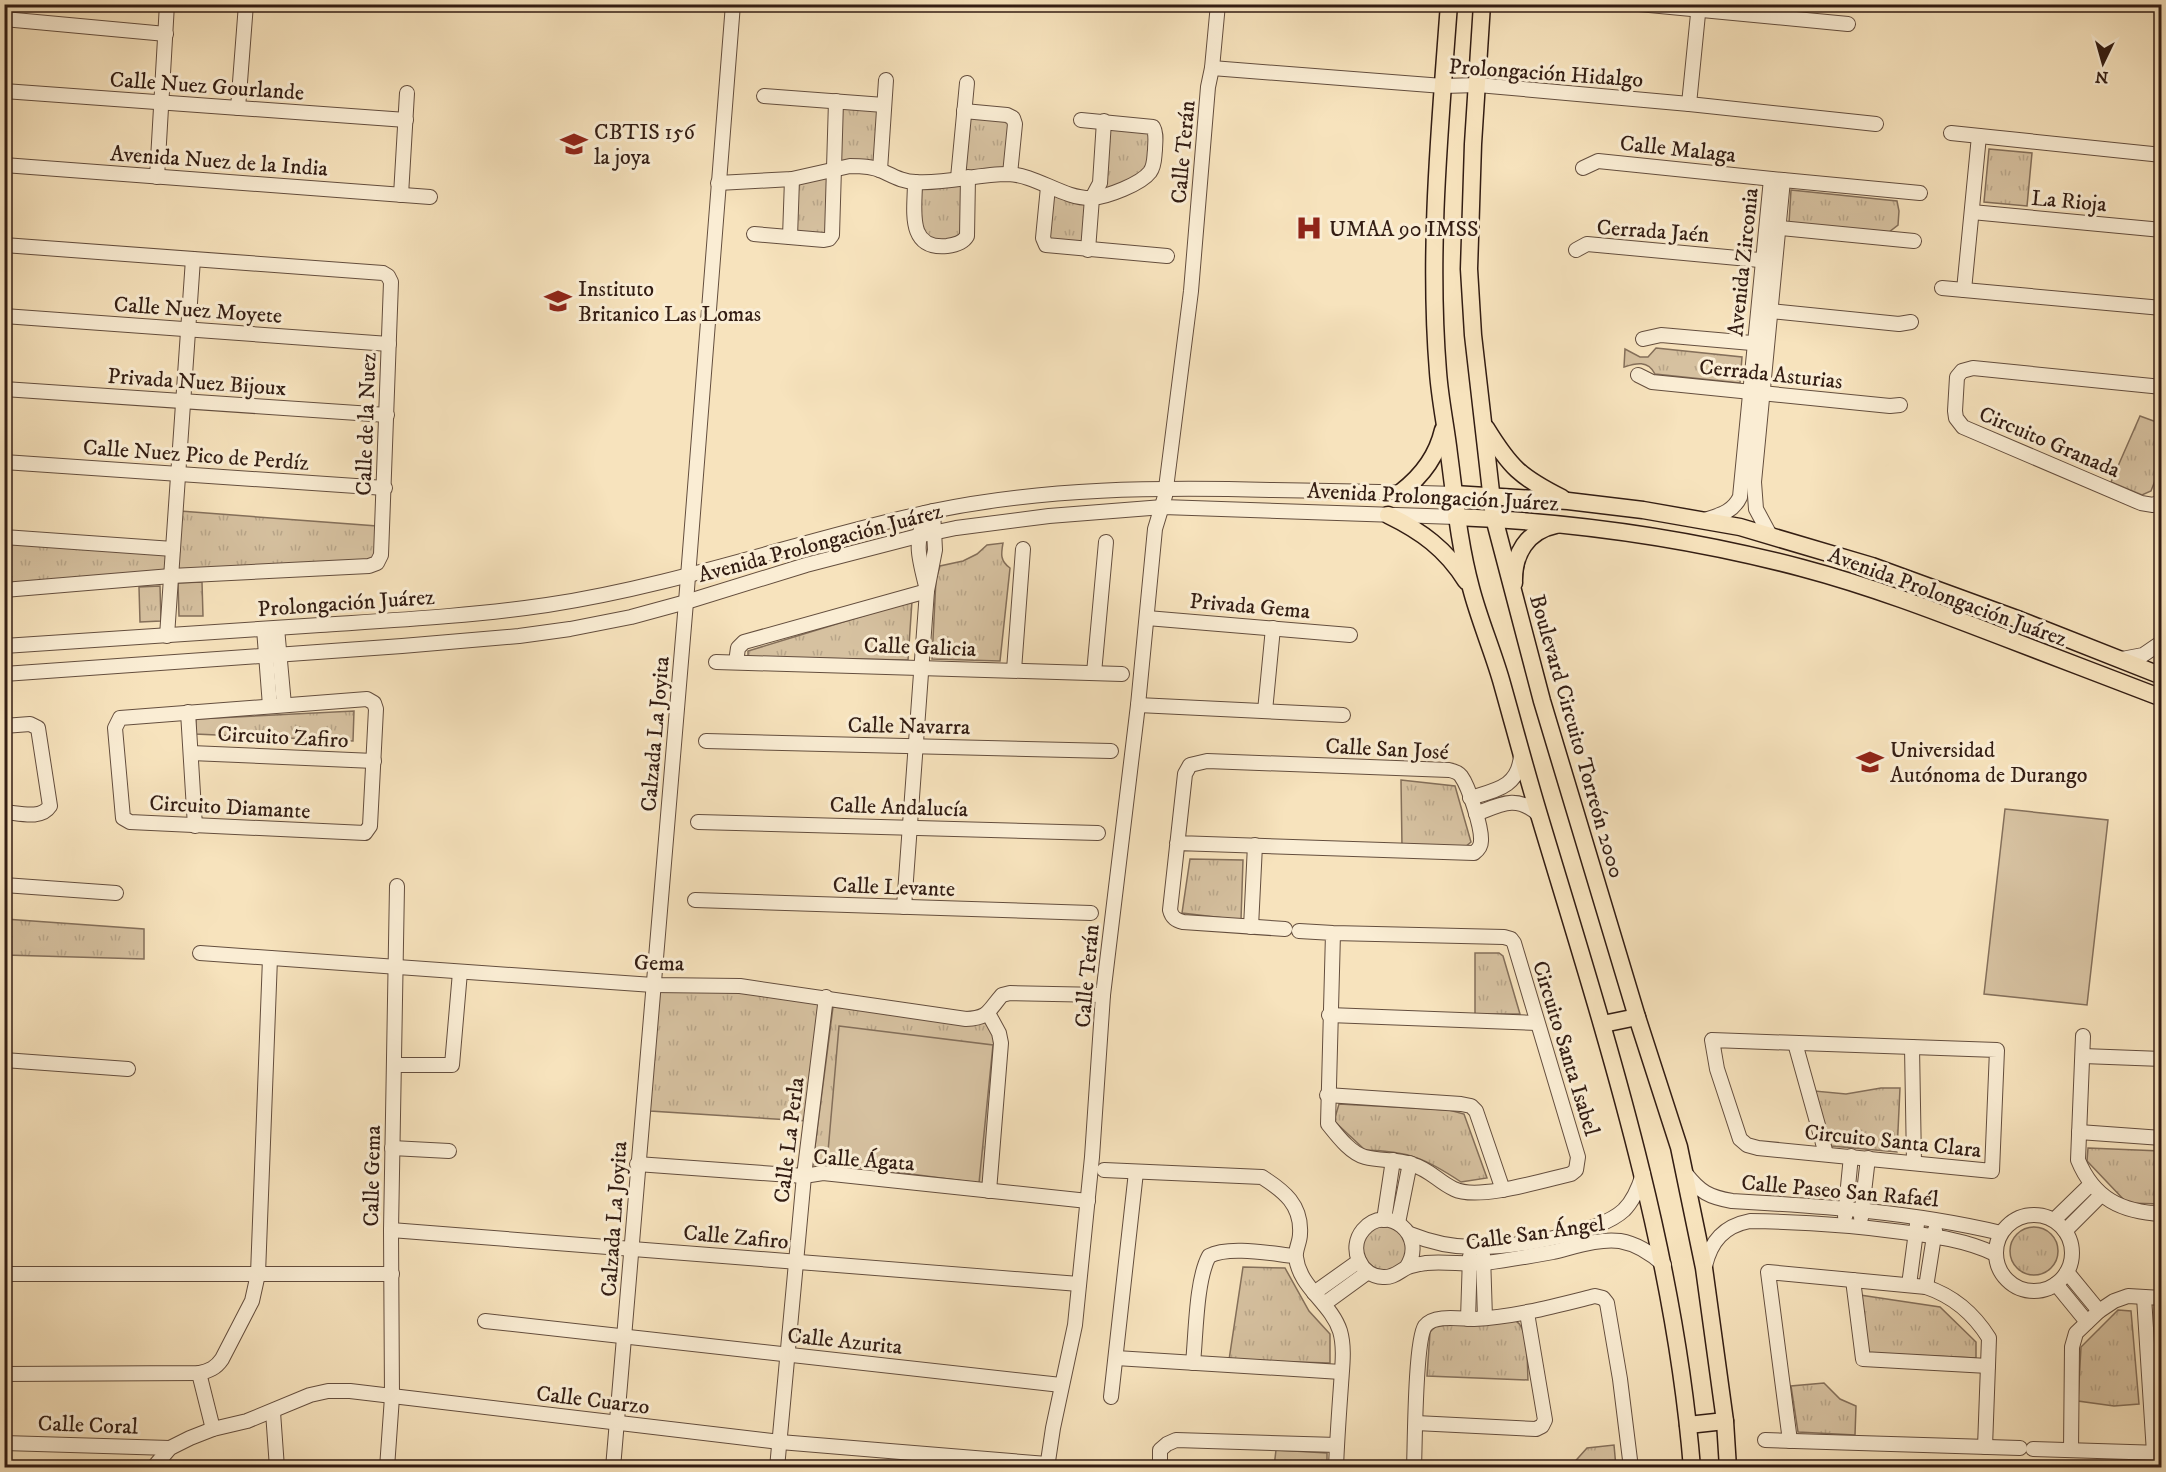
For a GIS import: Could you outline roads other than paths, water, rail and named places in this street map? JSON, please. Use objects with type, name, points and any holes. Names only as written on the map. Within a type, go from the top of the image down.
[{"type":"main road","points":[[1449,4],[1435,267],[1438,375],[1456,517],[1471,589],[1494,655],[1539,815],[1603,1024],[1643,1174],[1664,1264],[1692,1467]]},
{"type":"main road","name":"Boulevard Circuito Torreón 2000","points":[[1482,4],[1473,144],[1469,269],[1473,335],[1494,518],[1542,701],[1679,1147],[1704,1268],[1725,1421],[1728,1467]]},
{"type":"main road","points":[[1401,492],[1416,480],[1439,446],[1445,420]]},
{"type":"main road","points":[[1483,423],[1503,456],[1516,471],[1538,486],[1568,501]]},
{"type":"main road","name":"Avenida Prolongación Juárez","points":[[1454,494],[1568,501],[1643,510],[1770,535],[1872,566],[2020,620],[2162,676]]},
{"type":"main road","points":[[1388,515],[1413,527],[1436,544],[1456,565],[1471,589]]},
{"type":"main road","name":"Avenida Prolongación Juárez","points":[[1456,517],[1564,524],[1657,537],[1804,568],[1903,599],[2162,698]]},
{"type":"main road","points":[[1515,602],[1514,569],[1519,551],[1539,530],[1564,524]]},
{"type":"main road","points":[[2011,640],[2020,620]]},
{"type":"main road","points":[[1603,1024],[1638,1017]]},
{"type":"main road","points":[[1688,1425],[1725,1421]]},
{"type":"street","points":[[157,177],[167,4]]},
{"type":"street","points":[[238,108],[246,4]]},
{"type":"street","name":"Calzada La Joyita","points":[[613,1467],[686,603],[733,4]]},
{"type":"street","name":"Calle Terán","points":[[1047,1466],[1074,1325],[1079,1284],[1088,1202],[1103,995],[1138,705],[1155,529],[1163,507],[1175,430],[1218,4]]},
{"type":"street","points":[[1639,4],[1699,7],[1848,24]]},
{"type":"street","points":[[1689,104],[1699,7]]},
{"type":"street","points":[[4,19],[165,34]]},
{"type":"street","name":"Prolongación Hidalgo","points":[[1212,68],[1443,86],[1478,85],[1876,124]]},
{"type":"street","points":[[880,170],[879,104],[886,80]]},
{"type":"street","points":[[915,182],[915,231],[920,239],[929,244],[948,246],[963,242],[968,236],[963,178],[964,111],[967,83]]},
{"type":"street","name":"Calle Nuez Gourlande","points":[[4,91],[406,120]]},
{"type":"street","points":[[401,195],[407,93]]},
{"type":"street","points":[[764,96],[879,104]]},
{"type":"street","points":[[754,234],[824,240],[830,238],[833,232],[836,101]]},
{"type":"street","points":[[964,111],[1007,115],[1013,118],[1015,124],[1010,174]]},
{"type":"street","points":[[718,183],[792,179],[850,166],[880,170],[915,182],[935,183],[1010,174],[1048,187],[1092,198],[1132,186],[1146,176],[1154,162],[1155,130],[1150,126],[1081,120]]},
{"type":"street","points":[[1089,250],[1092,198],[1100,183],[1104,122]]},
{"type":"street","points":[[1951,133],[2162,155]]},
{"type":"street","points":[[1964,290],[1979,136]]},
{"type":"street","name":"Calle Malaga","points":[[1582,168],[1598,161],[1920,193]]},
{"type":"street","name":"Avenida Nuez de la India","points":[[4,165],[430,197]]},
{"type":"street","points":[[790,237],[792,179]]},
{"type":"street","name":"Avenida Zirconia","points":[[1705,521],[1726,513],[1737,504],[1740,497],[1756,393],[1777,179]]},
{"type":"street","points":[[1048,187],[1043,238],[1050,247],[1167,256]]},
{"type":"street","name":"La Rioja","points":[[1972,212],[2162,230]]},
{"type":"street","points":[[1772,227],[1914,241]]},
{"type":"street","name":"Cerrada Jaén","points":[[1576,250],[1587,244],[1769,260]]},
{"type":"street","name":"Calle de la Nuez","points":[[4,245],[383,273],[388,276],[391,282],[385,488],[380,560],[374,565],[171,576]]},
{"type":"street","points":[[167,636],[193,258]]},
{"type":"street","points":[[1942,288],[2162,308]]},
{"type":"street","points":[[1764,310],[1899,324],[1911,322]]},
{"type":"street","name":"Calle Nuez Moyete","points":[[4,316],[389,344]]},
{"type":"street","points":[[1643,339],[1661,335],[1761,344]]},
{"type":"street","name":"Circuito Granada","points":[[2162,387],[1973,368],[1962,371],[1958,377],[1955,411],[1959,423],[1974,431],[2141,503],[2153,505],[2162,501]]},
{"type":"street","name":"Cerrada Asturias","points":[[1638,375],[1652,382],[1890,406],[1900,405]]},
{"type":"street","name":"Privada Nuez Bijoux","points":[[4,389],[387,415]]},
{"type":"street","name":"Avenida Zirconia","points":[[1756,393],[1754,498],[1758,514],[1770,535]]},
{"type":"street","name":"Calle Nuez Pico de Perdíz","points":[[4,462],[385,488]]},
{"type":"street","name":"Avenida Prolongación Juárez","points":[[688,576],[840,532],[929,512],[1005,500],[1080,492],[1166,487],[1454,494]]},
{"type":"street","name":"Avenida Prolongación Juárez","points":[[686,603],[806,565],[918,536],[1049,516],[1163,507],[1456,517]]},
{"type":"street","points":[[904,907],[927,591],[935,550],[935,532],[929,512]]},
{"type":"street","points":[[927,591],[918,557],[918,536],[929,512]]},
{"type":"street","points":[[4,537],[173,549]]},
{"type":"street","points":[[1094,673],[1107,542]]},
{"type":"street","points":[[1014,670],[1023,549]]},
{"type":"street","points":[[4,590],[171,576]]},
{"type":"street","name":"Prolongación Juárez","points":[[4,646],[411,619],[544,605],[620,592],[688,576]]},
{"type":"street","points":[[736,662],[738,648],[744,642],[927,591]]},
{"type":"street","points":[[4,674],[519,636],[621,619],[686,603]]},
{"type":"street","name":"Privada Gema","points":[[1147,618],[1350,634]]},
{"type":"street","points":[[270,628],[277,706]]},
{"type":"street","points":[[1265,711],[1273,628]]},
{"type":"street","points":[[2122,659],[2143,655],[2162,642]]},
{"type":"street","name":"Calle Galicia","points":[[716,662],[1122,674]]},
{"type":"street","name":"Circuito Diamante","points":[[371,700],[376,709],[374,761],[370,826],[365,833],[130,822],[123,818],[115,728],[118,720],[125,717],[277,706],[371,700]]},
{"type":"street","name":"Calle San José","points":[[1138,705],[1343,715]]},
{"type":"street","points":[[188,712],[195,826]]},
{"type":"street","points":[[4,726],[30,724],[38,728],[50,806],[45,812],[39,814],[4,812]]},
{"type":"street","name":"Calle Navarra","points":[[706,741],[1110,751]]},
{"type":"street","name":"Circuito Zafiro","points":[[191,753],[374,761]]},
{"type":"street","points":[[1470,798],[1506,786],[1515,777],[1520,766],[1521,753]]},
{"type":"street","name":"Calle San José","points":[[1174,919],[1170,910],[1177,843],[1185,774],[1190,765],[1196,762],[1455,771],[1461,777],[1470,798],[1482,841],[1474,853],[1177,843]]},
{"type":"street","points":[[1476,814],[1510,802],[1531,807],[1539,815]]},
{"type":"street","name":"Calle Andalucía","points":[[698,822],[1098,833]]},
{"type":"street","points":[[1251,927],[1255,845]]},
{"type":"street","points":[[4,885],[116,893]]},
{"type":"street","name":"Calle Gema","points":[[387,1467],[392,1397],[391,1230],[397,885]]},
{"type":"street","name":"Calle Levante","points":[[695,900],[1092,913]]},
{"type":"street","name":"Circuito Santa Isabel","points":[[1174,919],[1183,922],[1332,933],[1504,936],[1511,939],[1578,1157],[1578,1166],[1571,1174],[1503,1190],[1464,1192],[1453,1189],[1429,1171],[1410,1163],[1357,1154],[1340,1139],[1328,1124],[1332,933]]},
{"type":"street","name":"Gema","points":[[201,953],[653,985],[740,986],[966,1019],[979,1018],[988,1013]]},
{"type":"street","points":[[4,1374],[199,1373],[208,1372],[222,1359],[252,1301],[258,1274],[270,958]]},
{"type":"street","points":[[394,1065],[452,1065],[460,972]]},
{"type":"street","points":[[989,1191],[1001,1043],[999,1032],[988,1013],[1002,995],[1010,993],[1103,995]]},
{"type":"street","name":"Calle La Perla","points":[[777,1467],[804,1176],[826,997]]},
{"type":"street","points":[[1329,1015],[1537,1023]]},
{"type":"street","points":[[2083,1036],[2078,1160],[2091,1184],[2109,1201],[2139,1213],[2162,1214]]},
{"type":"street","name":"Circuito Santa Clara","points":[[1712,1040],[1795,1043],[1997,1050],[1992,1171],[1758,1148],[1740,1140],[1717,1069],[1712,1040]]},
{"type":"street","points":[[1795,1043],[1827,1154]]},
{"type":"street","points":[[1912,1047],[1914,1163]]},
{"type":"street","points":[[2083,1056],[2162,1059]]},
{"type":"street","points":[[4,1060],[128,1069]]},
{"type":"street","points":[[1327,1095],[1471,1106],[1476,1111],[1503,1190]]},
{"type":"street","points":[[2079,1132],[2162,1137]]},
{"type":"street","points":[[392,1148],[449,1151]]},
{"type":"street","points":[[1844,1225],[1851,1156]]},
{"type":"street","points":[[1861,1226],[1868,1158]]},
{"type":"street","points":[[1384,1220],[1393,1160]]},
{"type":"street","points":[[1398,1223],[1410,1163]]},
{"type":"street","name":"Calle Ágata","points":[[637,1164],[804,1176],[823,1173],[1088,1202]]},
{"type":"street","points":[[1104,1170],[1262,1177],[1283,1190],[1293,1203],[1298,1215],[1300,1234],[1295,1256],[1303,1275],[1333,1317],[1340,1331],[1343,1352],[1336,1467]]},
{"type":"street","points":[[1111,1397],[1136,1172]]},
{"type":"street","name":"Calle Paseo San Rafaél","points":[[1684,1172],[1697,1189],[1714,1198],[1918,1216],[2001,1233]]},
{"type":"street","name":"Calle San Ángel","points":[[1410,1234],[1440,1244],[1477,1247],[1548,1238],[1602,1224],[1625,1209],[1639,1187],[1643,1174]]},
{"type":"street","points":[[2054,1220],[2091,1184]]},
{"type":"street","points":[[2065,1231],[2101,1195]]},
{"type":"street","points":[[2038,1215],[2054,1220],[2065,1231],[2072,1251],[2067,1272],[2056,1284],[2041,1290],[2024,1290],[2010,1282],[2000,1270],[1995,1254],[2001,1233],[2007,1225],[2021,1216],[2038,1215]]},
{"type":"street","points":[[1909,1285],[1918,1216]]},
{"type":"street","points":[[1926,1287],[1936,1219]]},
{"type":"street","points":[[1384,1220],[1398,1223],[1410,1234],[1414,1248],[1411,1262],[1401,1273],[1388,1277],[1374,1275],[1363,1266],[1356,1253],[1358,1237],[1368,1225],[1384,1220]]},
{"type":"street","name":"Calle Paseo San Rafaél","points":[[1704,1268],[1708,1250],[1720,1235],[1735,1224],[1750,1221],[1861,1226],[1969,1243],[1995,1254]]},
{"type":"street","name":"Calle Zafiro","points":[[391,1230],[1079,1284]]},
{"type":"street","name":"Calle San Ángel","points":[[1406,1268],[1426,1263],[1477,1264],[1604,1241],[1632,1244],[1654,1255],[1664,1264]]},
{"type":"street","points":[[1477,1247],[1477,1264],[1485,1318]]},
{"type":"street","points":[[1193,1363],[1204,1267],[1209,1256],[1227,1251],[1295,1256]]},
{"type":"street","points":[[1468,1319],[1477,1264]]},
{"type":"street","points":[[1314,1293],[1363,1266]]},
{"type":"street","points":[[1324,1304],[1363,1266]]},
{"type":"street","points":[[1790,1441],[1768,1272],[1926,1287],[1949,1297],[1980,1324],[1989,1338],[1985,1447]]},
{"type":"street","points":[[2067,1272],[2099,1311]]},
{"type":"street","points":[[4,1274],[392,1274]]},
{"type":"street","points":[[1853,1280],[1863,1359],[1988,1366]]},
{"type":"street","points":[[2056,1284],[2087,1322]]},
{"type":"street","points":[[1414,1467],[1420,1349],[1425,1327],[1431,1321],[1527,1313],[1595,1296],[1605,1301],[1620,1379],[1631,1467]]},
{"type":"street","points":[[2071,1450],[2072,1347],[2076,1333],[2099,1311],[2114,1301],[2128,1296],[2162,1298]]},
{"type":"street","points":[[1765,1440],[2158,1453],[2144,1297]]},
{"type":"street","points":[[1416,1423],[1536,1429],[1542,1426],[1545,1420],[1527,1313]]},
{"type":"street","name":"Calle Azurita","points":[[485,1321],[1061,1385]]},
{"type":"street","points":[[1116,1358],[1341,1372]]},
{"type":"street","points":[[199,1373],[213,1429]]},
{"type":"street","name":"Calle Cuarzo","points":[[153,1467],[170,1448],[213,1429],[247,1421],[273,1412],[289,1402],[328,1391],[350,1391],[780,1442],[1047,1466]]},
{"type":"street","points":[[273,1412],[278,1467]]},
{"type":"street","points":[[1160,1467],[1160,1450],[1176,1440],[1337,1444]]},
{"type":"street","name":"Calle Coral","points":[[4,1443],[170,1448]]},
{"type":"place","name":"CBTIS 156 la joya","points":[[574,144]]},
{"type":"place","name":"UMAA 90 IMSS","points":[[1309,228]]},
{"type":"place","name":"Instituto Britanico Las Lomas","points":[[558,301]]},
{"type":"place","name":"Universidad Autónoma de Durango","points":[[1870,762]]}]
